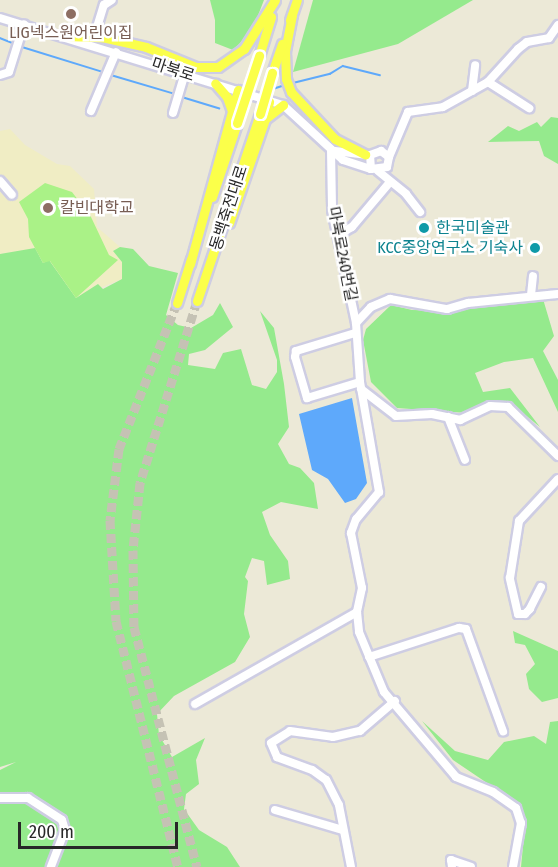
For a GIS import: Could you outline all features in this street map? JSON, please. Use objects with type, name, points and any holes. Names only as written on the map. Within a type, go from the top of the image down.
[{"type":"main road","points":[[66,36],[94,37],[146,48],[196,67],[218,67],[244,49],[275,0]]},
{"type":"main road","name":"동백죽전대로","points":[[177,303],[259,56],[275,0]]},
{"type":"main road","points":[[262,117],[273,73],[297,0]]},
{"type":"main road","points":[[292,15],[285,51],[285,79],[291,92],[335,139],[368,154]]},
{"type":"main road","points":[[215,83],[227,97],[232,111]]},
{"type":"main road","points":[[190,264],[238,90]]},
{"type":"main road","points":[[262,117],[269,102]]},
{"type":"main road","points":[[262,117],[283,105]]},
{"type":"main road","name":"동백죽전대로","points":[[196,301],[262,117]]},
{"type":"street","points":[[94,37],[104,5],[112,0]]},
{"type":"street","name":"마북로","points":[[0,18],[66,36],[283,105]]},
{"type":"street","points":[[0,75],[9,72],[24,24]]},
{"type":"street","points":[[375,170],[387,167],[408,112],[443,107],[488,82],[518,49],[527,42],[549,38],[558,25]]},
{"type":"street","points":[[91,111],[109,74],[116,52]]},
{"type":"street","points":[[472,91],[476,65]]},
{"type":"street","points":[[173,113],[185,73]]},
{"type":"street","points":[[488,82],[528,108]]},
{"type":"street","points":[[283,105],[343,160],[375,170],[406,194],[420,212]]},
{"type":"street","points":[[331,150],[368,154],[381,151],[389,157]]},
{"type":"street","name":"마북로240번길","points":[[331,150],[332,210],[356,323],[360,386],[379,492],[356,519],[351,533],[362,588],[357,612],[359,632],[384,692],[395,701],[456,777],[493,792],[516,808],[521,823],[513,867]]},
{"type":"street","points":[[368,154],[375,170]]},
{"type":"street","points":[[0,181],[12,195]]},
{"type":"street","points":[[338,235],[352,227],[390,182]]},
{"type":"street","points":[[531,295],[533,276]]},
{"type":"street","points":[[356,323],[371,307],[390,299],[447,309],[531,295],[558,294]]},
{"type":"street","points":[[355,333],[297,351],[295,357],[307,398],[360,386],[396,416],[447,417],[460,420],[490,406],[508,407],[558,456]]},
{"type":"street","points":[[447,417],[465,460]]},
{"type":"street","points":[[541,587],[530,609],[525,614],[518,614],[510,578],[519,521],[558,479]]},
{"type":"street","points":[[195,704],[357,612]]},
{"type":"street","points":[[369,657],[459,628],[466,629],[503,730]]},
{"type":"street","points":[[351,867],[339,805],[326,780],[312,770],[277,757],[272,743],[290,731],[333,737],[360,731],[395,701]]},
{"type":"street","points":[[0,798],[28,798],[62,820],[65,830],[51,867]]},
{"type":"street","points":[[274,810],[344,830]]},
{"type":"street","points":[[452,867],[451,860],[471,867]]},
{"type":"shaded area","name":"칼빈대학교","points":[[10,129],[25,145],[57,164],[70,166],[94,189],[97,227],[120,247],[113,251],[123,262],[122,279],[76,298],[35,249],[0,254],[0,131]]},
{"type":"green space","points":[[210,0],[264,0],[252,31],[233,50],[215,43],[215,20]]},
{"type":"green space","points":[[313,0],[473,0],[398,44],[293,72]]},
{"type":"green space","points":[[551,117],[558,118],[558,164],[544,156],[539,141],[488,142],[508,126],[519,131],[537,122],[541,127]]},
{"type":"green space","points":[[45,183],[72,192],[91,217],[109,255],[118,260],[76,298],[50,261],[43,263],[29,237],[28,219],[19,202]]},
{"type":"green space","points":[[120,247],[133,249],[149,266],[178,273],[166,315],[178,325],[191,328],[213,315],[220,303],[233,327],[205,350],[189,354],[188,365],[215,369],[223,353],[241,349],[252,385],[266,389],[277,372],[277,360],[260,311],[274,328],[289,427],[278,444],[289,464],[300,468],[314,483],[318,509],[281,502],[262,512],[270,535],[288,561],[290,579],[267,585],[264,561],[252,558],[245,577],[248,581],[244,614],[250,637],[235,662],[174,696],[157,714],[159,735],[172,757],[205,738],[196,760],[199,784],[186,794],[184,809],[199,830],[227,847],[240,867],[0,867],[0,770],[16,762],[0,767],[0,254],[35,248],[43,263],[49,260],[76,298],[98,284],[103,289],[122,279],[122,262],[113,251]]},
{"type":"green space","points":[[543,299],[554,336],[543,351],[558,380],[558,412],[533,358],[504,362],[475,373],[483,392],[510,388],[540,427],[508,401],[467,413],[397,408],[371,382],[363,340],[366,329],[391,305],[412,310],[454,311],[475,305]]},
{"type":"green space","points":[[513,631],[558,651],[558,698],[542,702],[529,689],[526,674],[535,664],[525,645],[515,643]]},
{"type":"green space","points":[[422,721],[455,751],[488,760],[504,742],[534,736],[546,744],[550,722],[558,721],[558,867],[521,867],[525,825],[515,802],[453,760]]},
{"type":"water","points":[[352,398],[367,483],[356,499],[345,503],[328,479],[312,470],[299,414]]},
{"type":"waterway","points":[[0,38],[15,44]]},
{"type":"waterway","points":[[19,46],[103,72]]},
{"type":"waterway","points":[[293,83],[330,74],[343,66],[380,75]]},
{"type":"waterway","points":[[111,75],[175,94]]},
{"type":"waterway","points":[[273,89],[285,85]]},
{"type":"waterway","points":[[182,97],[219,108]]},
{"type":"tunnel","points":[[197,301],[140,483],[133,550],[134,627],[197,867]]},
{"type":"tunnel","points":[[177,303],[119,449],[110,520],[116,621],[178,867]]},
{"type":"place","name":"LIG넥스원어린이집","points":[[71,14]]},
{"type":"place","name":"칼빈대학교","points":[[48,208]]},
{"type":"place","name":"한국미술관","points":[[424,228]]},
{"type":"place","name":"KCC중앙연구소 기숙사","points":[[535,248]]}]
